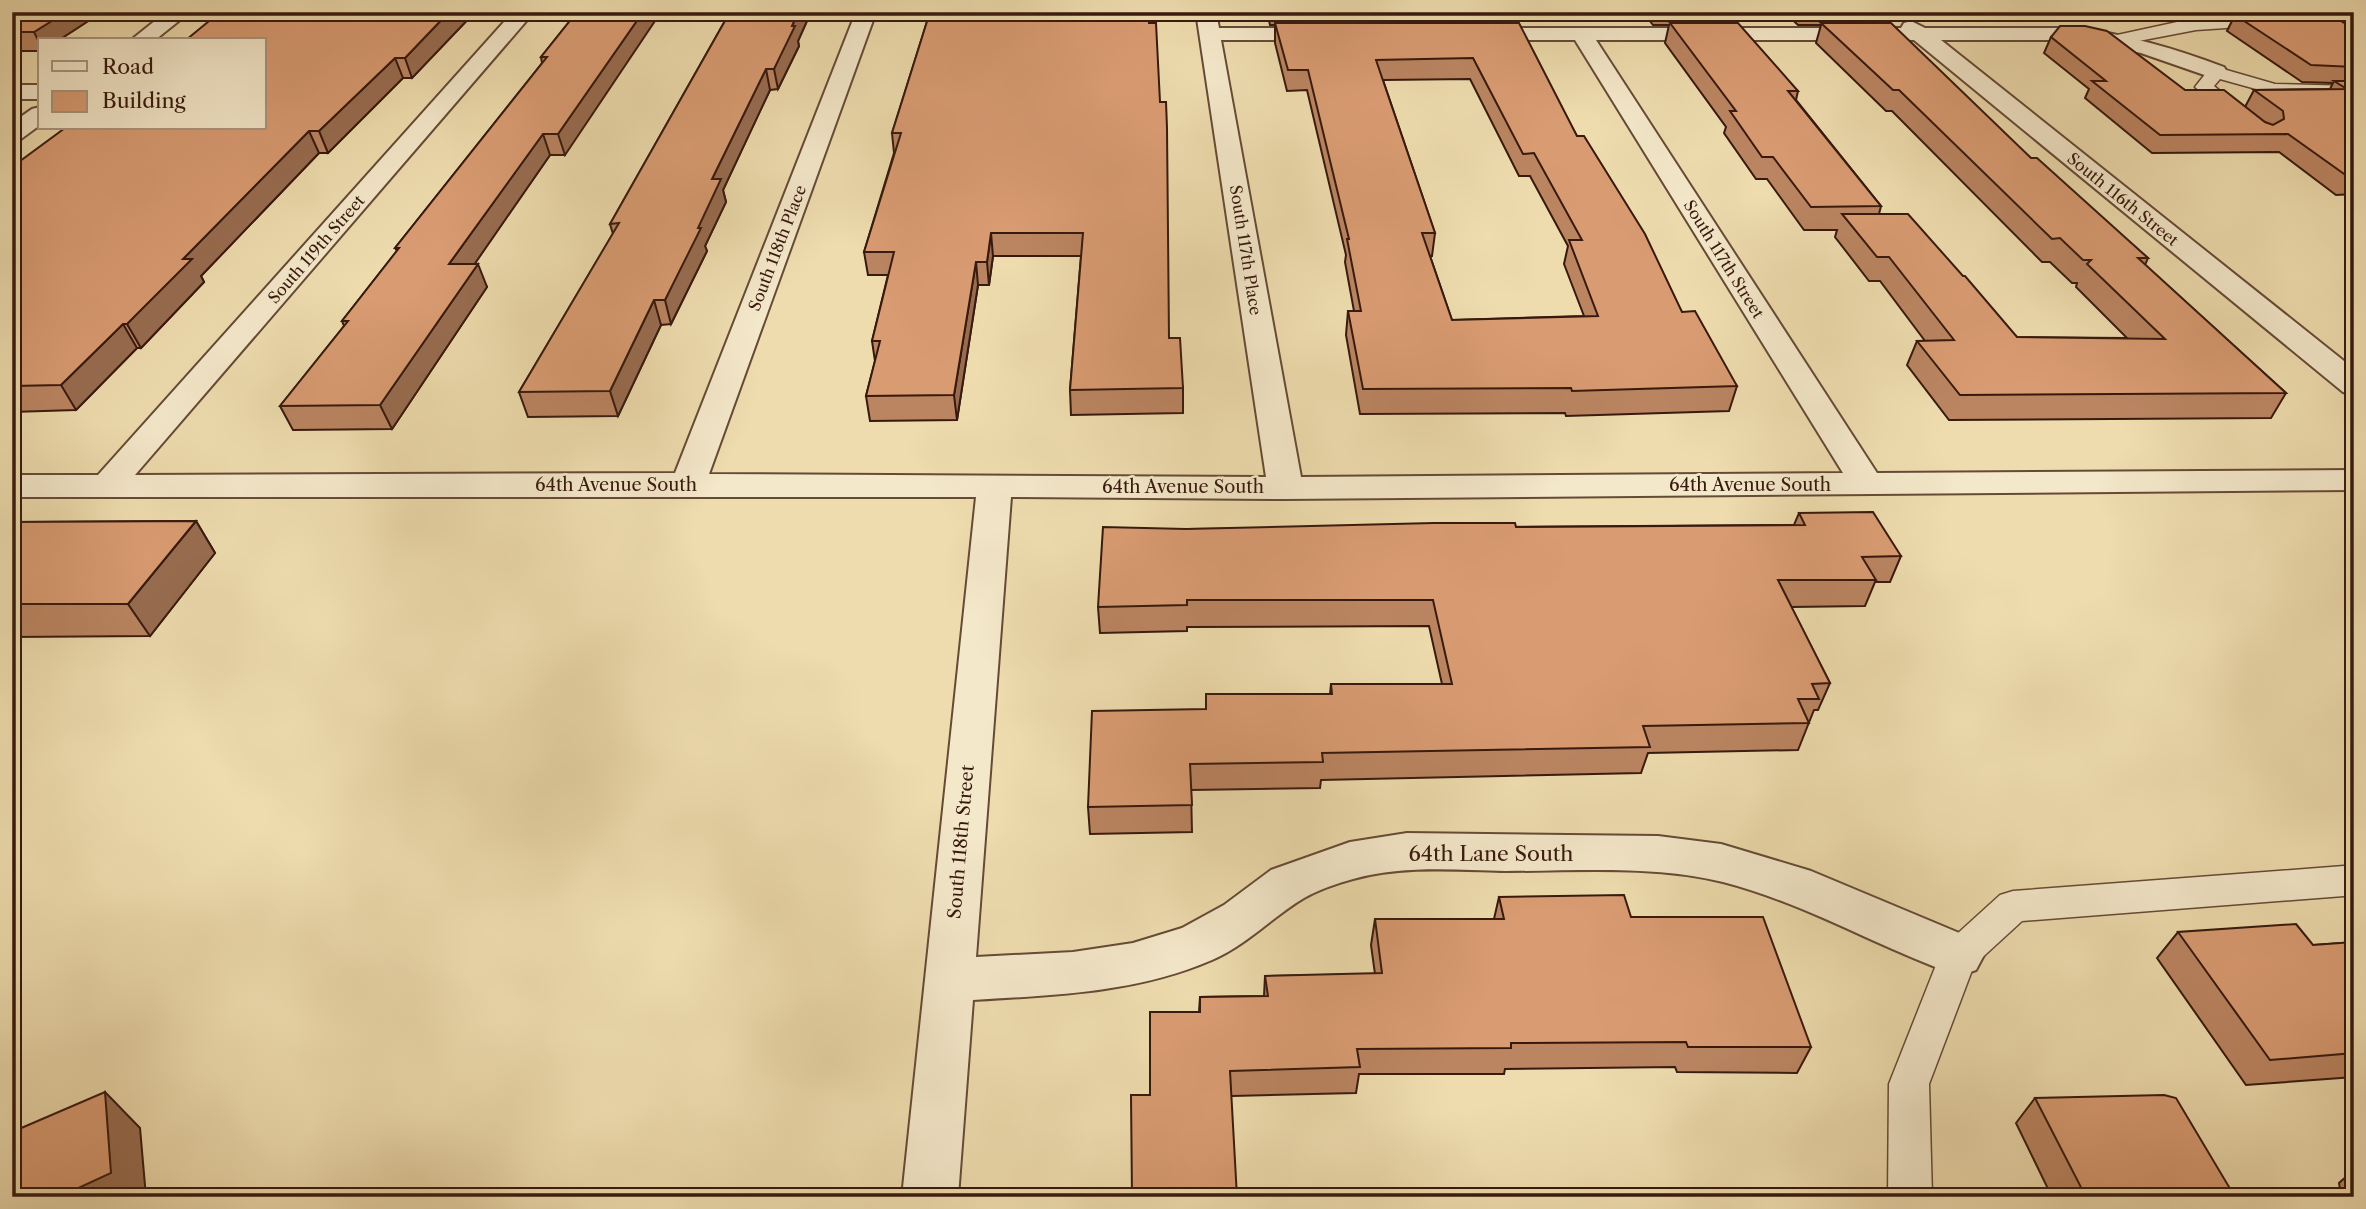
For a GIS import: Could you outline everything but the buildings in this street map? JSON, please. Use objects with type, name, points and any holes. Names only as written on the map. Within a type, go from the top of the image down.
[{"type":"street","points":[[145,38],[180,12]]},
{"type":"street","name":"South 119th Street","points":[[107,486],[524,12]]},
{"type":"street","name":"South 118th Place","points":[[688,484],[866,12]]},
{"type":"street","name":"South 116th Street","points":[[1894,12],[2354,385]]},
{"type":"street","points":[[1208,23],[1348,34]]},
{"type":"street","name":"South 117th Place","points":[[1208,23],[1285,488]]},
{"type":"street","name":"South 117th Street","points":[[1581,33],[1867,484]]},
{"type":"street","points":[[1457,34],[2078,34],[2123,39],[2163,50],[2216,72]]},
{"type":"street","points":[[12,92],[38,92]]},
{"type":"street","points":[[12,134],[38,115]]},
{"type":"street","name":"64th Avenue South","points":[[12,486],[688,484],[1285,488],[2354,480]]},
{"type":"street","name":"South 118th Street","points":[[930,1197],[994,487]]},
{"type":"street","name":"64th Lane South","points":[[948,980],[1073,973],[1133,964],[1196,945],[1241,919],[1288,884],[1350,861],[1408,851],[1658,854],[1721,863],[1794,885],[1959,955]]},
{"type":"lane","points":[[2123,39],[2161,29],[2235,20],[2275,20]]},
{"type":"lane","points":[[2254,126],[2204,87],[2216,72],[2274,89],[2296,92],[2354,91]]},
{"type":"lane","points":[[1910,1197],[1909,1084],[1959,955],[2013,906],[2344,881]]}]
